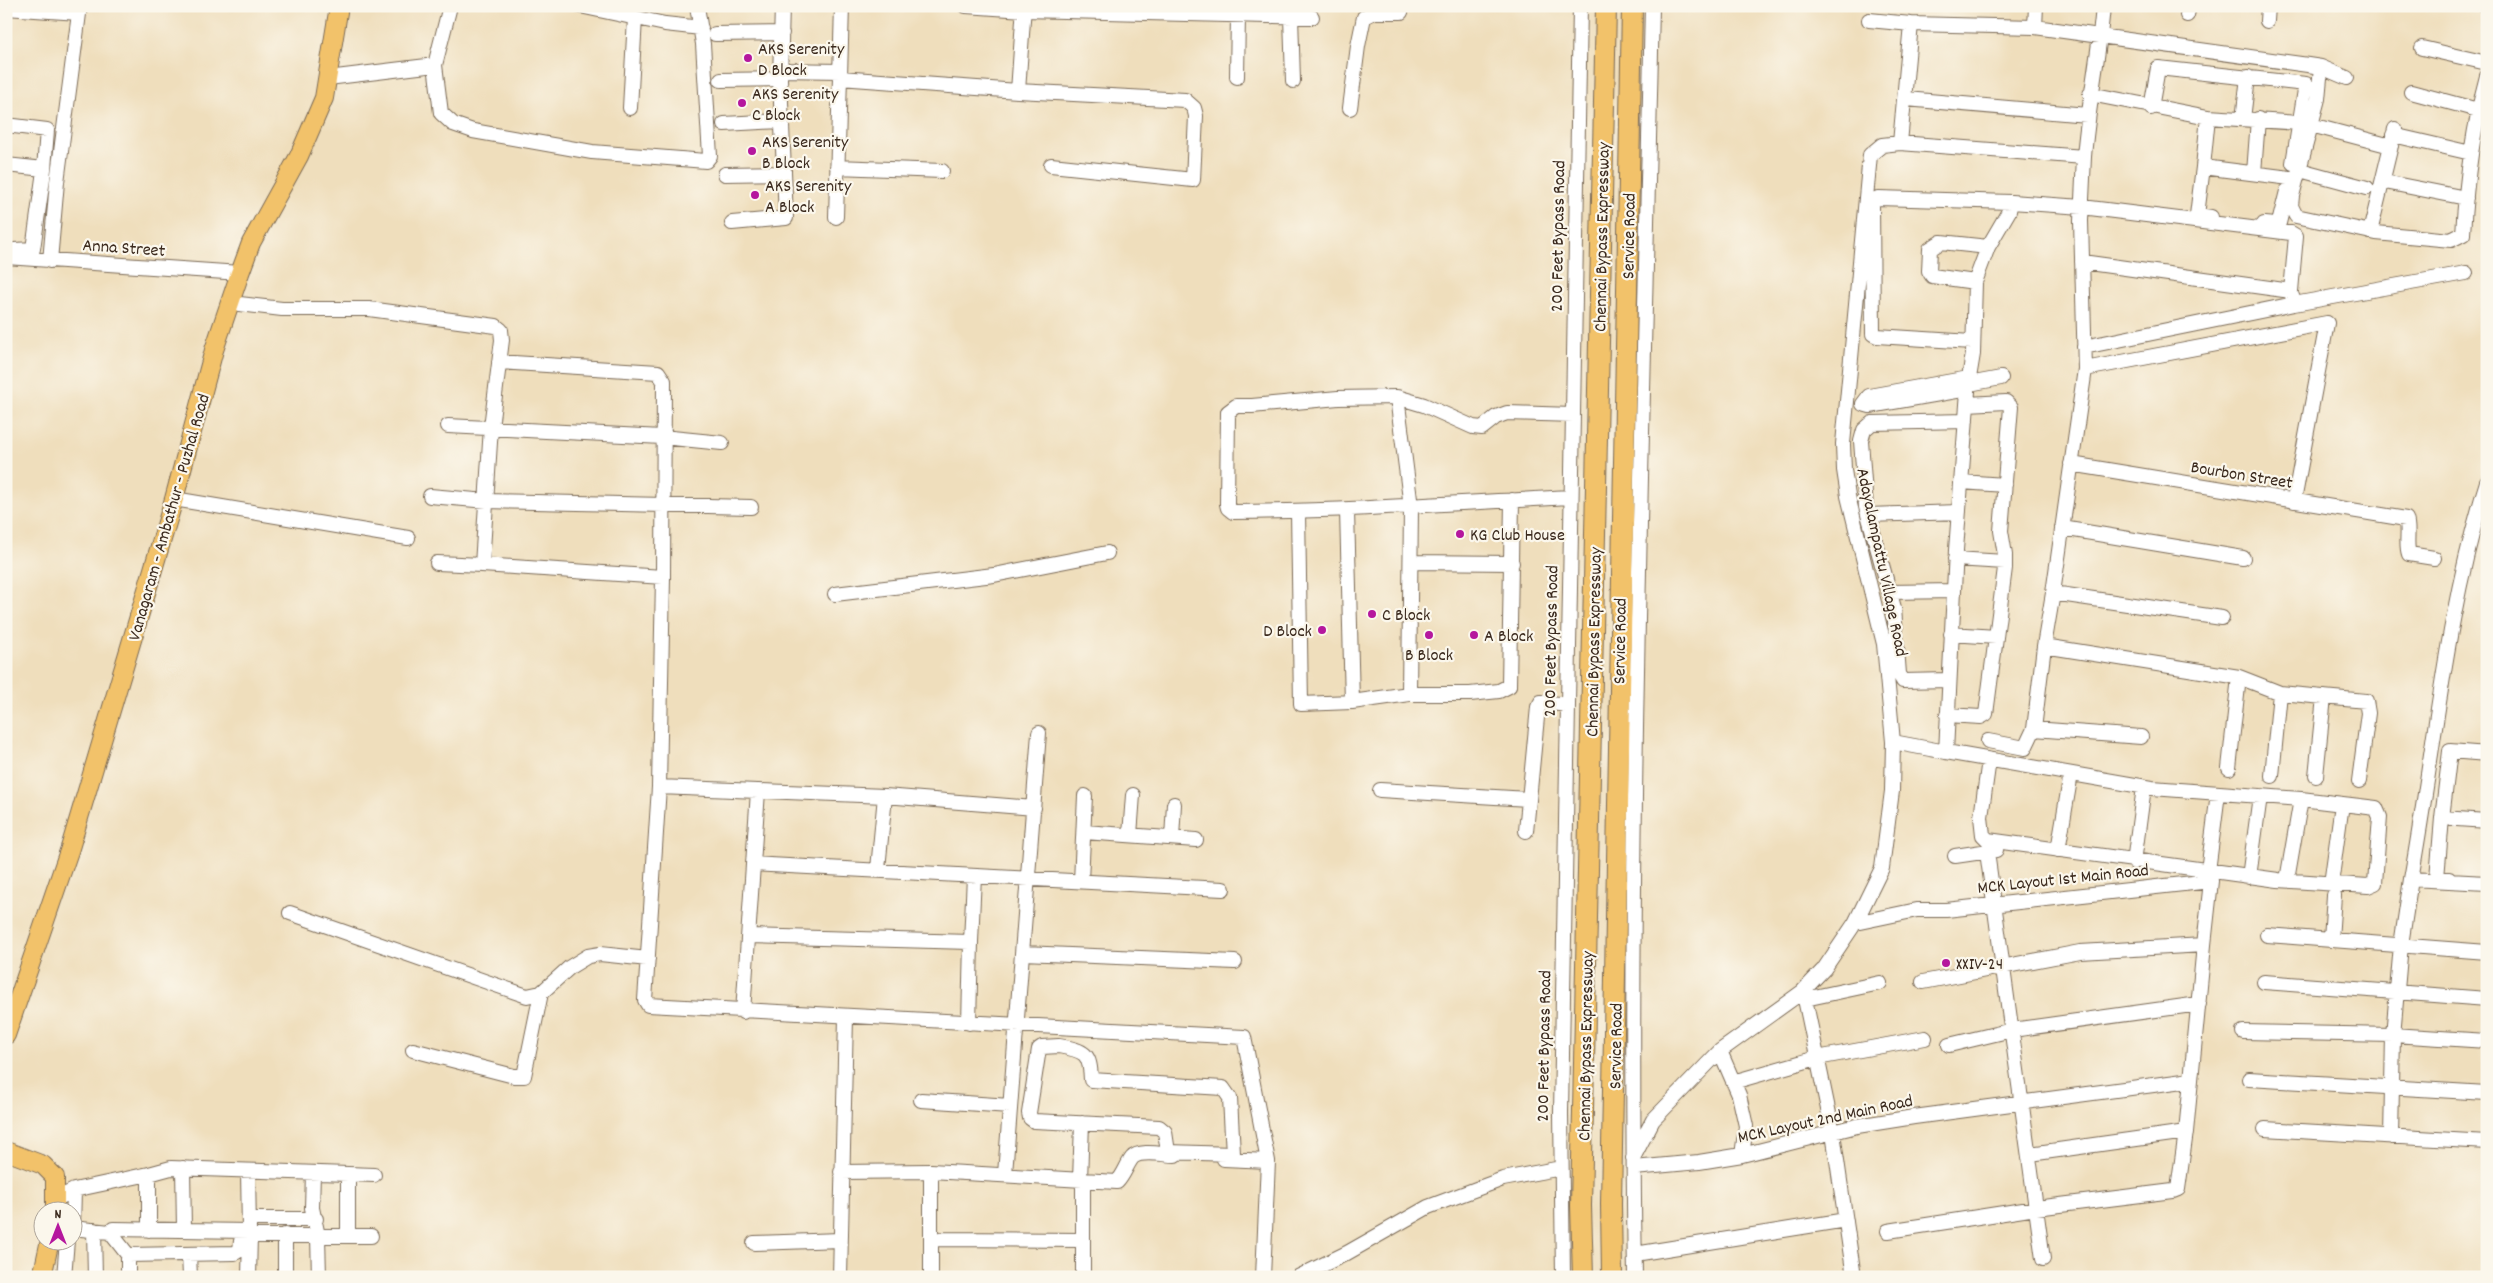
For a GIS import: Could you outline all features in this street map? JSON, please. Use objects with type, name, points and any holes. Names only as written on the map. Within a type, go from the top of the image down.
[{"type":"highway","name":"Chennai Bypass Expressway","points":[[1583,1277],[1582,1196],[1606,6]]},
{"type":"highway","name":"Chennai Bypass Expressway","points":[[1612,1277],[1611,1204],[1632,6]]},
{"type":"main road","name":"Vanagaram - Ambathur - Puzhal Road","points":[[6,1035],[73,838],[174,499],[214,350],[240,272],[252,243],[299,156],[324,98],[339,6]]},
{"type":"main road","points":[[6,1151],[43,1165],[50,1172],[54,1177],[55,1200]]},
{"type":"main road","points":[[42,1277],[48,1250]]},
{"type":"street","points":[[450,6],[435,65],[441,113],[453,124],[473,131],[592,152],[706,161],[710,156],[701,28],[697,6]]},
{"type":"street","points":[[580,6],[635,18],[701,28]]},
{"type":"street","points":[[732,223],[786,218],[782,173],[781,122],[782,6]]},
{"type":"street","points":[[836,218],[842,6]]},
{"type":"street","points":[[966,6],[1312,17]]},
{"type":"street","points":[[1350,108],[1364,17],[1374,12],[1401,12],[1403,6]]},
{"type":"street","name":"200 Feet Bypass Road","points":[[1563,1277],[1561,1170],[1580,6]]},
{"type":"street","name":"Service Road","points":[[1635,1277],[1634,1163],[1638,638],[1652,6]]},
{"type":"street","points":[[2035,27],[2036,6]]},
{"type":"street","points":[[1988,741],[2026,748],[2034,729],[2044,646],[2085,368],[2082,262],[2084,157],[2087,115],[2101,36],[2103,6]]},
{"type":"street","points":[[2267,21],[2268,6]]},
{"type":"street","points":[[6,8],[80,10],[58,179],[50,261]]},
{"type":"street","points":[[1018,91],[1024,8]]},
{"type":"street","points":[[1237,77],[1238,15]]},
{"type":"street","points":[[1291,16],[1293,81]]},
{"type":"street","points":[[630,108],[635,18]]},
{"type":"street","points":[[1869,20],[1911,24],[2035,27],[2321,67],[2347,78]]},
{"type":"street","points":[[1900,143],[1906,99],[1911,24]]},
{"type":"street","points":[[715,34],[782,33]]},
{"type":"street","points":[[2422,48],[2487,63]]},
{"type":"street","points":[[328,78],[435,65]]},
{"type":"street","points":[[2306,124],[2318,99],[2321,67]]},
{"type":"street","points":[[2151,108],[2158,68],[2306,84],[2306,124],[2295,174],[2291,206],[2296,216],[2370,232],[2451,240],[2463,234],[2478,110],[2487,76]]},
{"type":"street","points":[[721,80],[781,75],[840,75],[1018,91],[1185,100],[1194,108],[1196,116],[1193,180],[1051,164]]},
{"type":"street","points":[[2243,119],[2248,77]]},
{"type":"street","points":[[2411,92],[2478,110]]},
{"type":"street","points":[[2090,94],[2151,108],[2208,117],[2258,119],[2393,136],[2472,153]]},
{"type":"street","points":[[1906,99],[2087,115]]},
{"type":"street","points":[[2208,117],[2197,215],[2270,225],[2279,223],[2295,174]]},
{"type":"street","points":[[2254,173],[2258,119]]},
{"type":"street","points":[[724,124],[781,122]]},
{"type":"street","points":[[6,125],[48,130],[33,249],[6,249]]},
{"type":"street","points":[[2370,232],[2393,136]]},
{"type":"street","name":"Adayalampattu Village Road","points":[[1634,1163],[1653,1120],[1720,1051],[1804,996],[1855,923],[1882,868],[1892,791],[1893,742],[1884,644],[1844,470],[1843,444],[1870,155],[1882,145],[1900,143],[2084,157]]},
{"type":"street","points":[[6,165],[43,173],[58,179]]},
{"type":"street","points":[[837,167],[942,171]]},
{"type":"street","points":[[2203,167],[2254,173],[2295,174],[2367,188]]},
{"type":"street","points":[[726,174],[782,173]]},
{"type":"street","points":[[2390,183],[2466,198]]},
{"type":"street","points":[[1972,342],[1877,336],[1873,334],[1872,202],[1878,198],[2082,206],[2291,233],[2296,236],[2292,298]]},
{"type":"street","points":[[1946,752],[1955,560],[1967,404],[1973,354],[1975,282],[1988,247],[2009,211],[2011,202]]},
{"type":"street","points":[[1975,282],[1932,276],[1929,271],[1930,249],[1934,244],[1941,242],[1988,247]]},
{"type":"street","name":"Anna Street","points":[[6,257],[240,272]]},
{"type":"street","points":[[2082,262],[2292,298]]},
{"type":"street","points":[[2084,347],[2242,315],[2292,298],[2466,273]]},
{"type":"street","points":[[231,303],[282,308],[369,309],[496,326],[501,330],[491,428],[482,565]]},
{"type":"street","points":[[2242,315],[2247,338]]},
{"type":"street","points":[[2085,368],[2327,323],[2294,501]]},
{"type":"street","points":[[2188,326],[2193,348]]},
{"type":"street","points":[[499,362],[658,372],[664,381],[662,437],[664,505],[659,787],[645,1000],[648,1005],[743,1012],[1244,1037],[1268,1162],[1263,1277]]},
{"type":"street","points":[[1846,405],[1863,404],[1870,406],[1969,383],[2001,378]]},
{"type":"street","points":[[1397,397],[1411,506],[1409,694]]},
{"type":"street","points":[[1572,497],[1348,511],[1233,512],[1228,508],[1226,416],[1236,406],[1338,398],[1397,397],[1424,405],[1473,427],[1482,428],[1496,416],[1507,413],[1573,415]]},
{"type":"street","points":[[1947,715],[1981,717],[1986,714],[2005,562],[2001,531],[2012,407],[2006,402],[1967,404]]},
{"type":"street","points":[[1949,680],[1903,680],[1899,674],[1894,608],[1866,507],[1861,441],[1866,426],[1872,423],[1966,421]]},
{"type":"street","points":[[448,426],[662,437],[722,443]]},
{"type":"street","name":"Bourbon Street","points":[[2072,464],[2406,518],[2409,526],[2407,548],[2409,554],[2434,558]]},
{"type":"street","points":[[1961,482],[2005,485]]},
{"type":"street","points":[[2391,1137],[2393,1035],[2401,946],[2447,652],[2476,515],[2487,482]]},
{"type":"street","points":[[430,496],[487,501],[751,507]]},
{"type":"street","points":[[174,499],[408,538]]},
{"type":"street","points":[[1298,512],[1300,704],[1352,702],[1409,694],[1470,694],[1499,691],[1509,686],[1512,500]]},
{"type":"street","points":[[1348,511],[1352,702]]},
{"type":"street","points":[[1868,515],[1959,512]]},
{"type":"street","points":[[2062,528],[2243,558]]},
{"type":"street","points":[[835,594],[994,575],[1107,553]]},
{"type":"street","points":[[1955,560],[2005,562]]},
{"type":"street","points":[[1411,562],[1512,563]]},
{"type":"street","points":[[437,563],[663,577]]},
{"type":"street","points":[[1890,592],[1954,591]]},
{"type":"street","points":[[2053,593],[2222,618]]},
{"type":"street","points":[[1951,634],[1996,637]]},
{"type":"street","points":[[2044,646],[2239,677],[2280,693],[2366,701],[2368,704],[2359,781]]},
{"type":"street","points":[[2229,768],[2239,677]]},
{"type":"street","points":[[2272,776],[2280,693]]},
{"type":"street","points":[[2316,776],[2324,697]]},
{"type":"street","points":[[1526,830],[1538,707],[1541,702],[1568,705]]},
{"type":"street","points":[[2034,729],[2141,737]]},
{"type":"street","points":[[1005,1174],[1039,734]]},
{"type":"street","points":[[1893,742],[2144,787],[2368,806],[2379,812],[2375,884],[2332,890],[2287,880],[2134,862],[1984,837],[1981,817],[1989,760]]},
{"type":"street","points":[[2487,754],[2450,751],[2437,878],[2487,882]]},
{"type":"street","points":[[2058,850],[2071,774]]},
{"type":"street","points":[[659,787],[885,796],[1034,808]]},
{"type":"street","points":[[2134,862],[2144,787]]},
{"type":"street","points":[[1380,790],[1528,799]]},
{"type":"street","points":[[743,1012],[758,791]]},
{"type":"street","points":[[2208,871],[2218,793]]},
{"type":"street","points":[[1130,835],[1133,795]]},
{"type":"street","points":[[878,869],[885,796]]},
{"type":"street","points":[[1081,881],[1085,796]]},
{"type":"street","points":[[2249,877],[2260,796]]},
{"type":"street","points":[[2287,880],[2300,799]]},
{"type":"street","points":[[1172,838],[1174,804]]},
{"type":"street","points":[[2331,940],[2332,890],[2342,804]]},
{"type":"street","points":[[2442,818],[2487,821]]},
{"type":"street","points":[[1084,832],[1196,840]]},
{"type":"street","points":[[1955,856],[2015,848]]},
{"type":"street","points":[[1987,852],[2023,1101],[2043,1259]]},
{"type":"street","points":[[753,864],[878,869],[1223,889]]},
{"type":"street","points":[[969,1023],[974,876]]},
{"type":"street","points":[[2411,879],[2487,882]]},
{"type":"street","name":"MCK Layout 1st Main Road","points":[[1855,923],[1917,910],[1946,910],[1994,903],[2211,881],[2204,945]]},
{"type":"street","points":[[290,913],[527,996],[541,992],[570,967],[588,956],[600,954],[648,959]]},
{"type":"street","points":[[2267,935],[2487,952]]},
{"type":"street","points":[[748,936],[971,942]]},
{"type":"street","points":[[1888,1231],[2036,1208],[2138,1196],[2178,1189],[2186,1132],[2204,945],[2080,952],[2003,965],[1923,982]]},
{"type":"street","points":[[1023,953],[1235,962]]},
{"type":"street","points":[[2264,982],[2487,999]]},
{"type":"street","points":[[1854,1277],[1833,1132],[1804,996],[1880,983]]},
{"type":"street","points":[[413,1050],[514,1076],[524,1076],[541,992]]},
{"type":"street","points":[[1949,1045],[2012,1030],[2199,1004]]},
{"type":"street","points":[[840,1277],[846,1017]]},
{"type":"street","points":[[1046,1027],[1046,1046]]},
{"type":"street","points":[[2243,1032],[2393,1035],[2487,1041]]},
{"type":"street","points":[[1733,1082],[1817,1058],[1925,1038]]},
{"type":"street","points":[[1046,1046],[1059,1046],[1081,1051],[1089,1058],[1091,1080],[1223,1088],[1230,1098],[1233,1154],[1168,1152],[1165,1132],[1159,1127],[1034,1120],[1030,1118],[1039,1049],[1046,1046]]},
{"type":"street","points":[[1720,1051],[1739,1095],[1746,1126],[1742,1155]]},
{"type":"street","points":[[2249,1078],[2392,1089],[2487,1093]]},
{"type":"street","name":"MCK Layout 2nd Main Road","points":[[1634,1163],[1699,1162],[1742,1155],[1833,1132],[1896,1120],[2023,1101],[2190,1080]]},
{"type":"street","points":[[921,1100],[1010,1106]]},
{"type":"street","points":[[1082,1123],[1083,1277]]},
{"type":"street","points":[[2265,1129],[2487,1142]]},
{"type":"street","points":[[2030,1154],[2186,1132]]},
{"type":"street","points":[[841,1172],[931,1171],[1117,1182],[1133,1158],[1140,1153],[1268,1162]]},
{"type":"street","points":[[61,1200],[74,1190],[171,1168],[374,1174]]},
{"type":"street","points":[[183,1168],[184,1229]]},
{"type":"street","points":[[1298,1277],[1347,1253],[1428,1207],[1503,1179],[1556,1168],[1561,1170]]},
{"type":"street","points":[[82,1231],[110,1232],[113,1229],[249,1231],[248,1171]]},
{"type":"street","points":[[931,1171],[931,1277]]},
{"type":"street","points":[[313,1173],[312,1208],[316,1219],[318,1236],[319,1277]]},
{"type":"street","points":[[149,1174],[149,1230]]},
{"type":"street","points":[[348,1174],[348,1235]]},
{"type":"street","points":[[73,1200],[74,1190]]},
{"type":"street","points":[[249,1219],[316,1219]]},
{"type":"street","points":[[1635,1254],[1846,1220]]},
{"type":"street","points":[[94,1230],[95,1277]]},
{"type":"street","points":[[110,1232],[128,1255],[128,1277]]},
{"type":"street","points":[[128,1255],[235,1253],[240,1250],[243,1237],[250,1235],[371,1236]]},
{"type":"street","points":[[250,1235],[250,1277]]},
{"type":"street","points":[[285,1235],[285,1277]]},
{"type":"street","points":[[931,1239],[1083,1240]]},
{"type":"street","points":[[754,1243],[840,1240]]},
{"type":"street","points":[[64,1277],[68,1250]]},
{"type":"street","points":[[189,1254],[190,1277]]},
{"type":"place","name":"AKS Serenity D Block","points":[[748,58]]},
{"type":"place","name":"AKS Serenity C Block","points":[[742,103]]},
{"type":"place","name":"AKS Serenity B Block","points":[[752,151]]},
{"type":"place","name":"AKS Serenity A Block","points":[[755,195]]},
{"type":"place","name":"KG Club House","points":[[1460,534]]},
{"type":"place","name":"C Block","points":[[1372,614]]},
{"type":"place","name":"D Block","points":[[1322,630]]},
{"type":"place","name":"B Block","points":[[1429,635]]},
{"type":"place","name":"A Block","points":[[1474,635]]},
{"type":"place","name":"XXIV-24","points":[[1946,963]]}]
